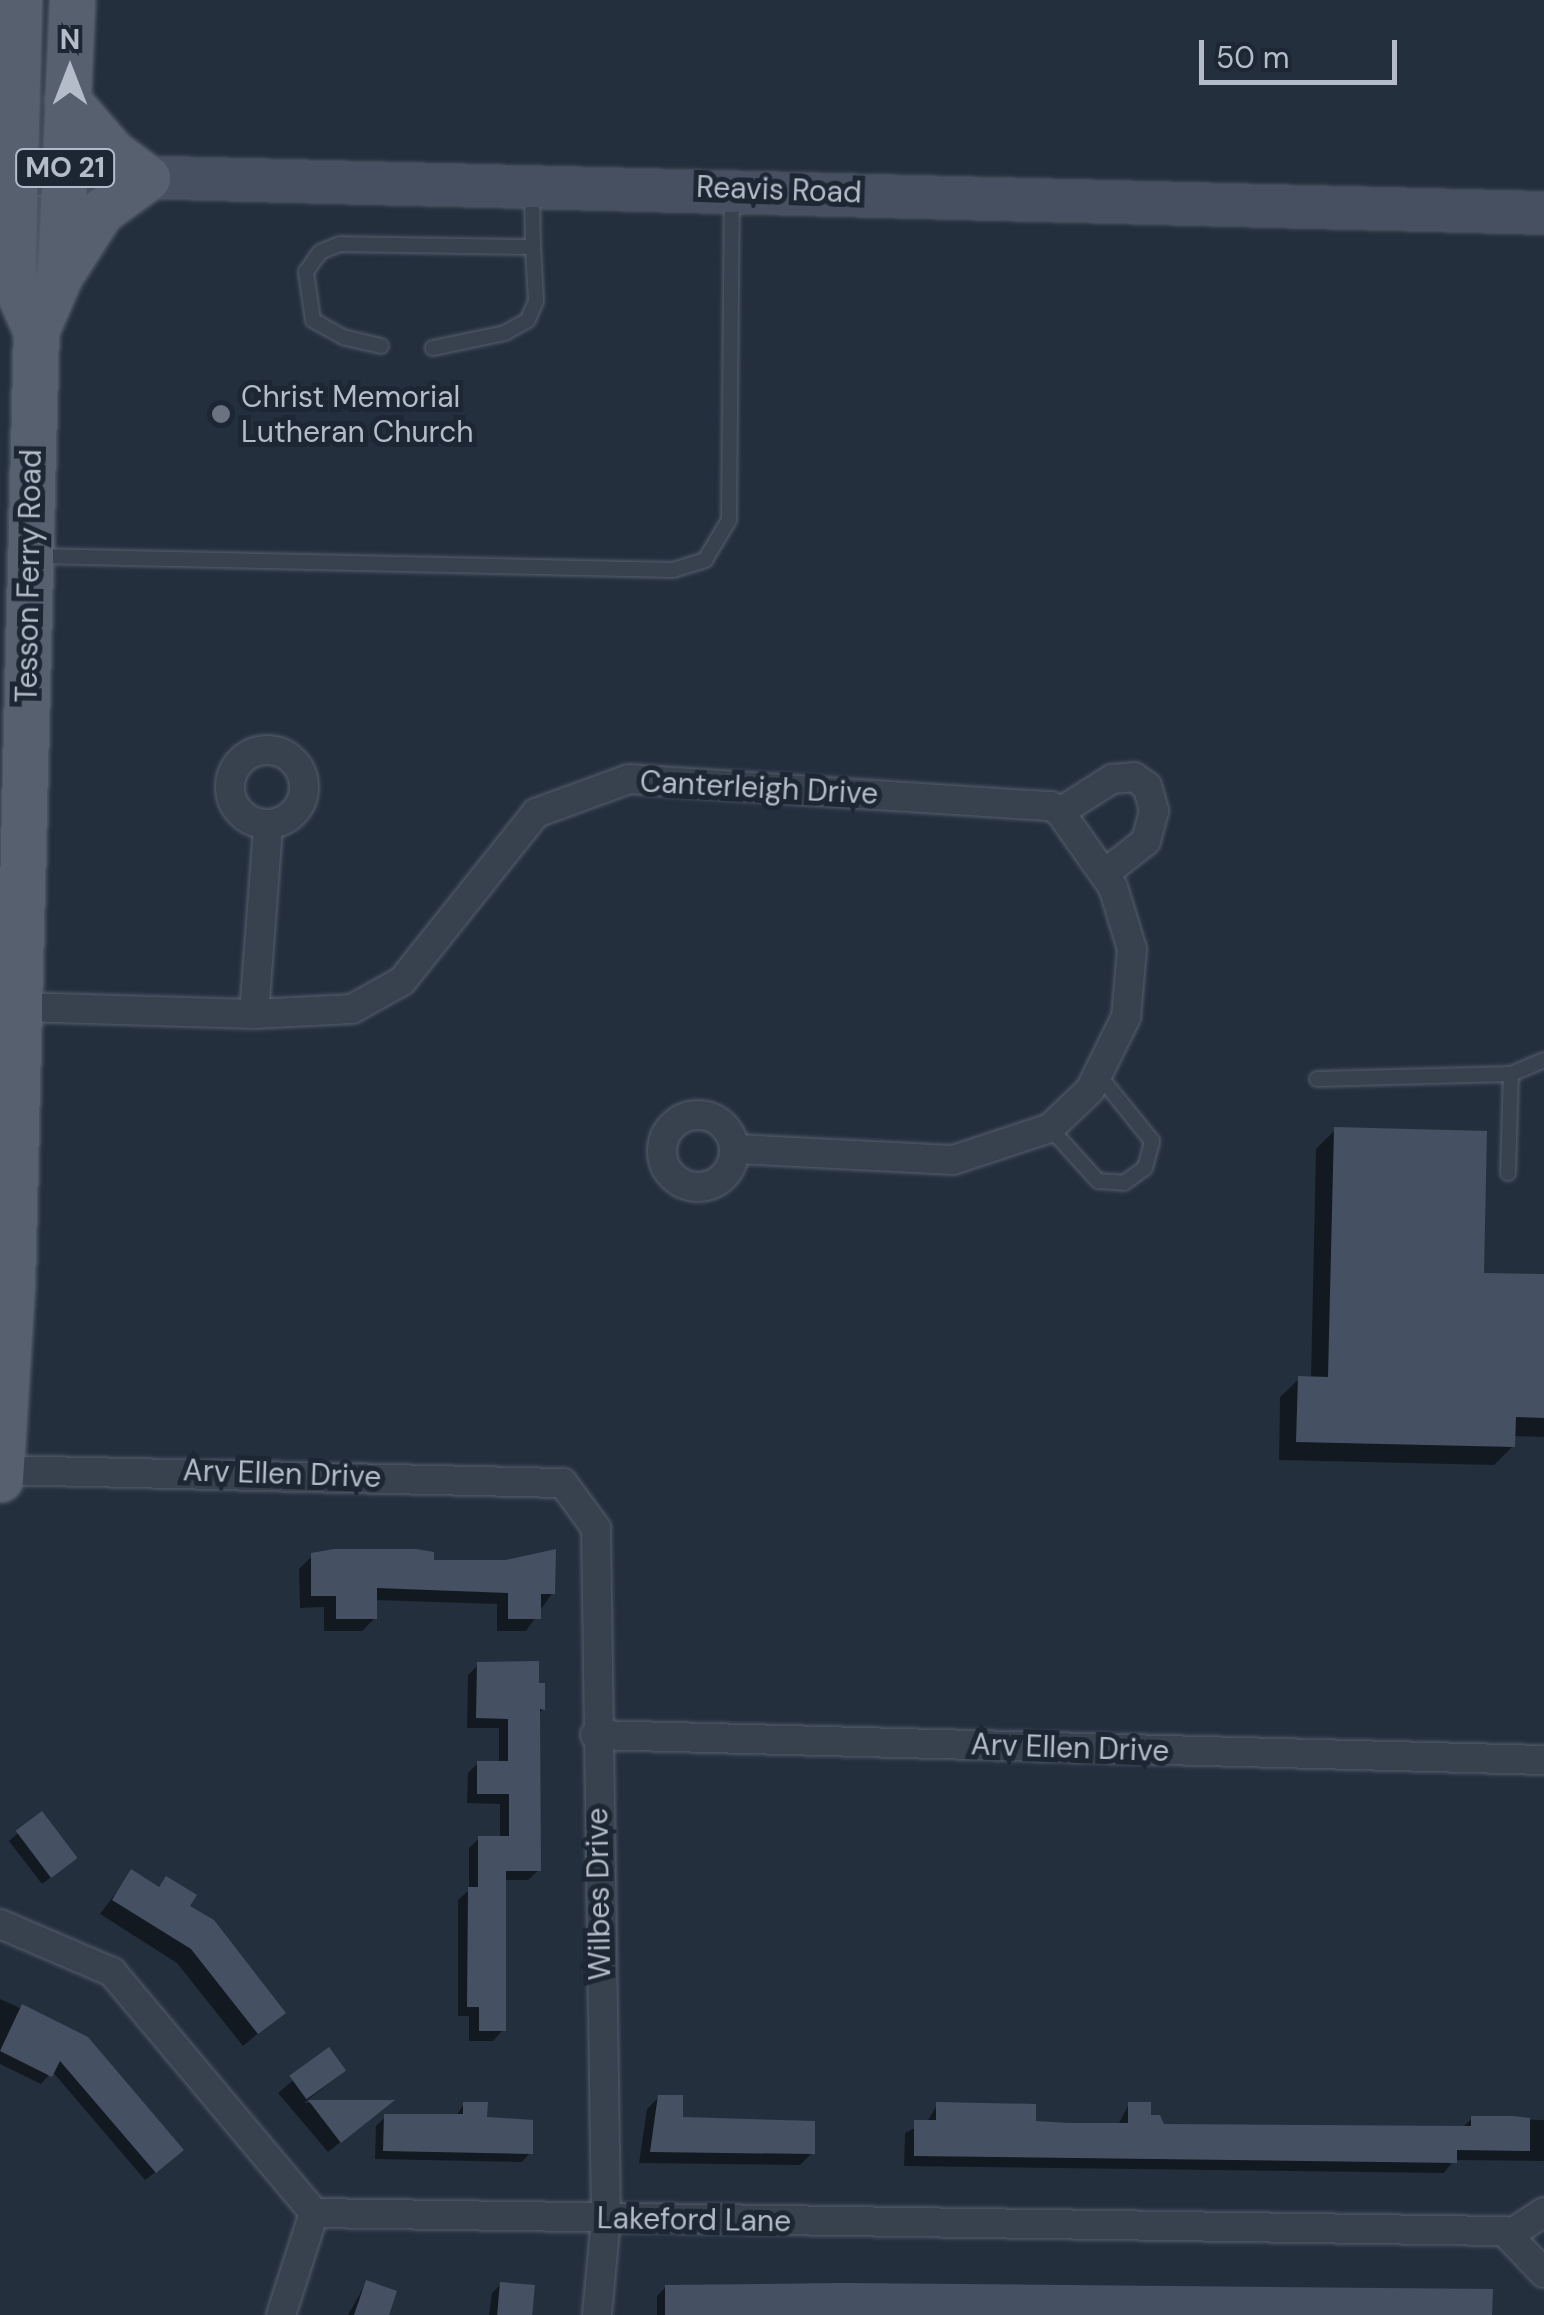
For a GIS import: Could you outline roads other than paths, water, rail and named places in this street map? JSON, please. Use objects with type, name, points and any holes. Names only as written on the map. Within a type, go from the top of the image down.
[{"type":"main road","name":"Tesson Ferry Road","points":[[1,1474],[20,1007],[36,332],[60,275],[72,0]]},
{"type":"main road","name":"Tesson Ferry Road","points":[[13,14],[12,277],[36,332]]},
{"type":"main road","points":[[60,275],[101,211],[147,178],[112,152],[68,100]]},
{"type":"street","name":"Reavis Road","points":[[14,174],[732,189],[1544,213]]},
{"type":"street","points":[[736,1150],[953,1160],[1050,1128],[1098,1074],[1126,1016],[1132,949],[1104,874],[1056,809],[1112,778],[1134,777],[1148,786],[1154,811],[1146,840],[1104,874]]},
{"type":"street","name":"Canterleigh Drive","points":[[20,1007],[254,1014],[352,1009],[402,980],[536,813],[629,780],[1056,809]]},
{"type":"street","points":[[254,1014],[268,826]]},
{"type":"street","name":"Arv Ellen Drive","points":[[1,1474],[563,1483]]},
{"type":"street","name":"Wilbes Drive","points":[[563,1483],[596,1528],[595,1735],[606,2219],[597,2315]]},
{"type":"street","name":"Arv Ellen Drive","points":[[595,1735],[1544,1760]]},
{"type":"street","points":[[0,1924],[112,1972],[314,2213],[281,2315]]},
{"type":"street","points":[[1542,2267],[1509,2235],[1544,2212]]},
{"type":"street","name":"Lakeford Lane","points":[[314,2213],[1509,2235]]},
{"type":"lane","points":[[434,348],[505,333],[528,320],[536,301],[532,184]]},
{"type":"lane","points":[[30,556],[672,570],[705,560],[729,520],[732,189]]},
{"type":"lane","points":[[381,346],[344,338],[314,320],[306,272],[320,252],[340,244],[532,247]]},
{"type":"lane","points":[[1317,1079],[1511,1074],[1544,1060]]},
{"type":"lane","points":[[1050,1128],[1098,1181],[1124,1183],[1145,1168],[1152,1141],[1098,1074]]},
{"type":"lane","points":[[1508,1173],[1511,1074]]},
{"type":"place","name":"Christ Memorial Lutheran Church","points":[[221,414]]}]
